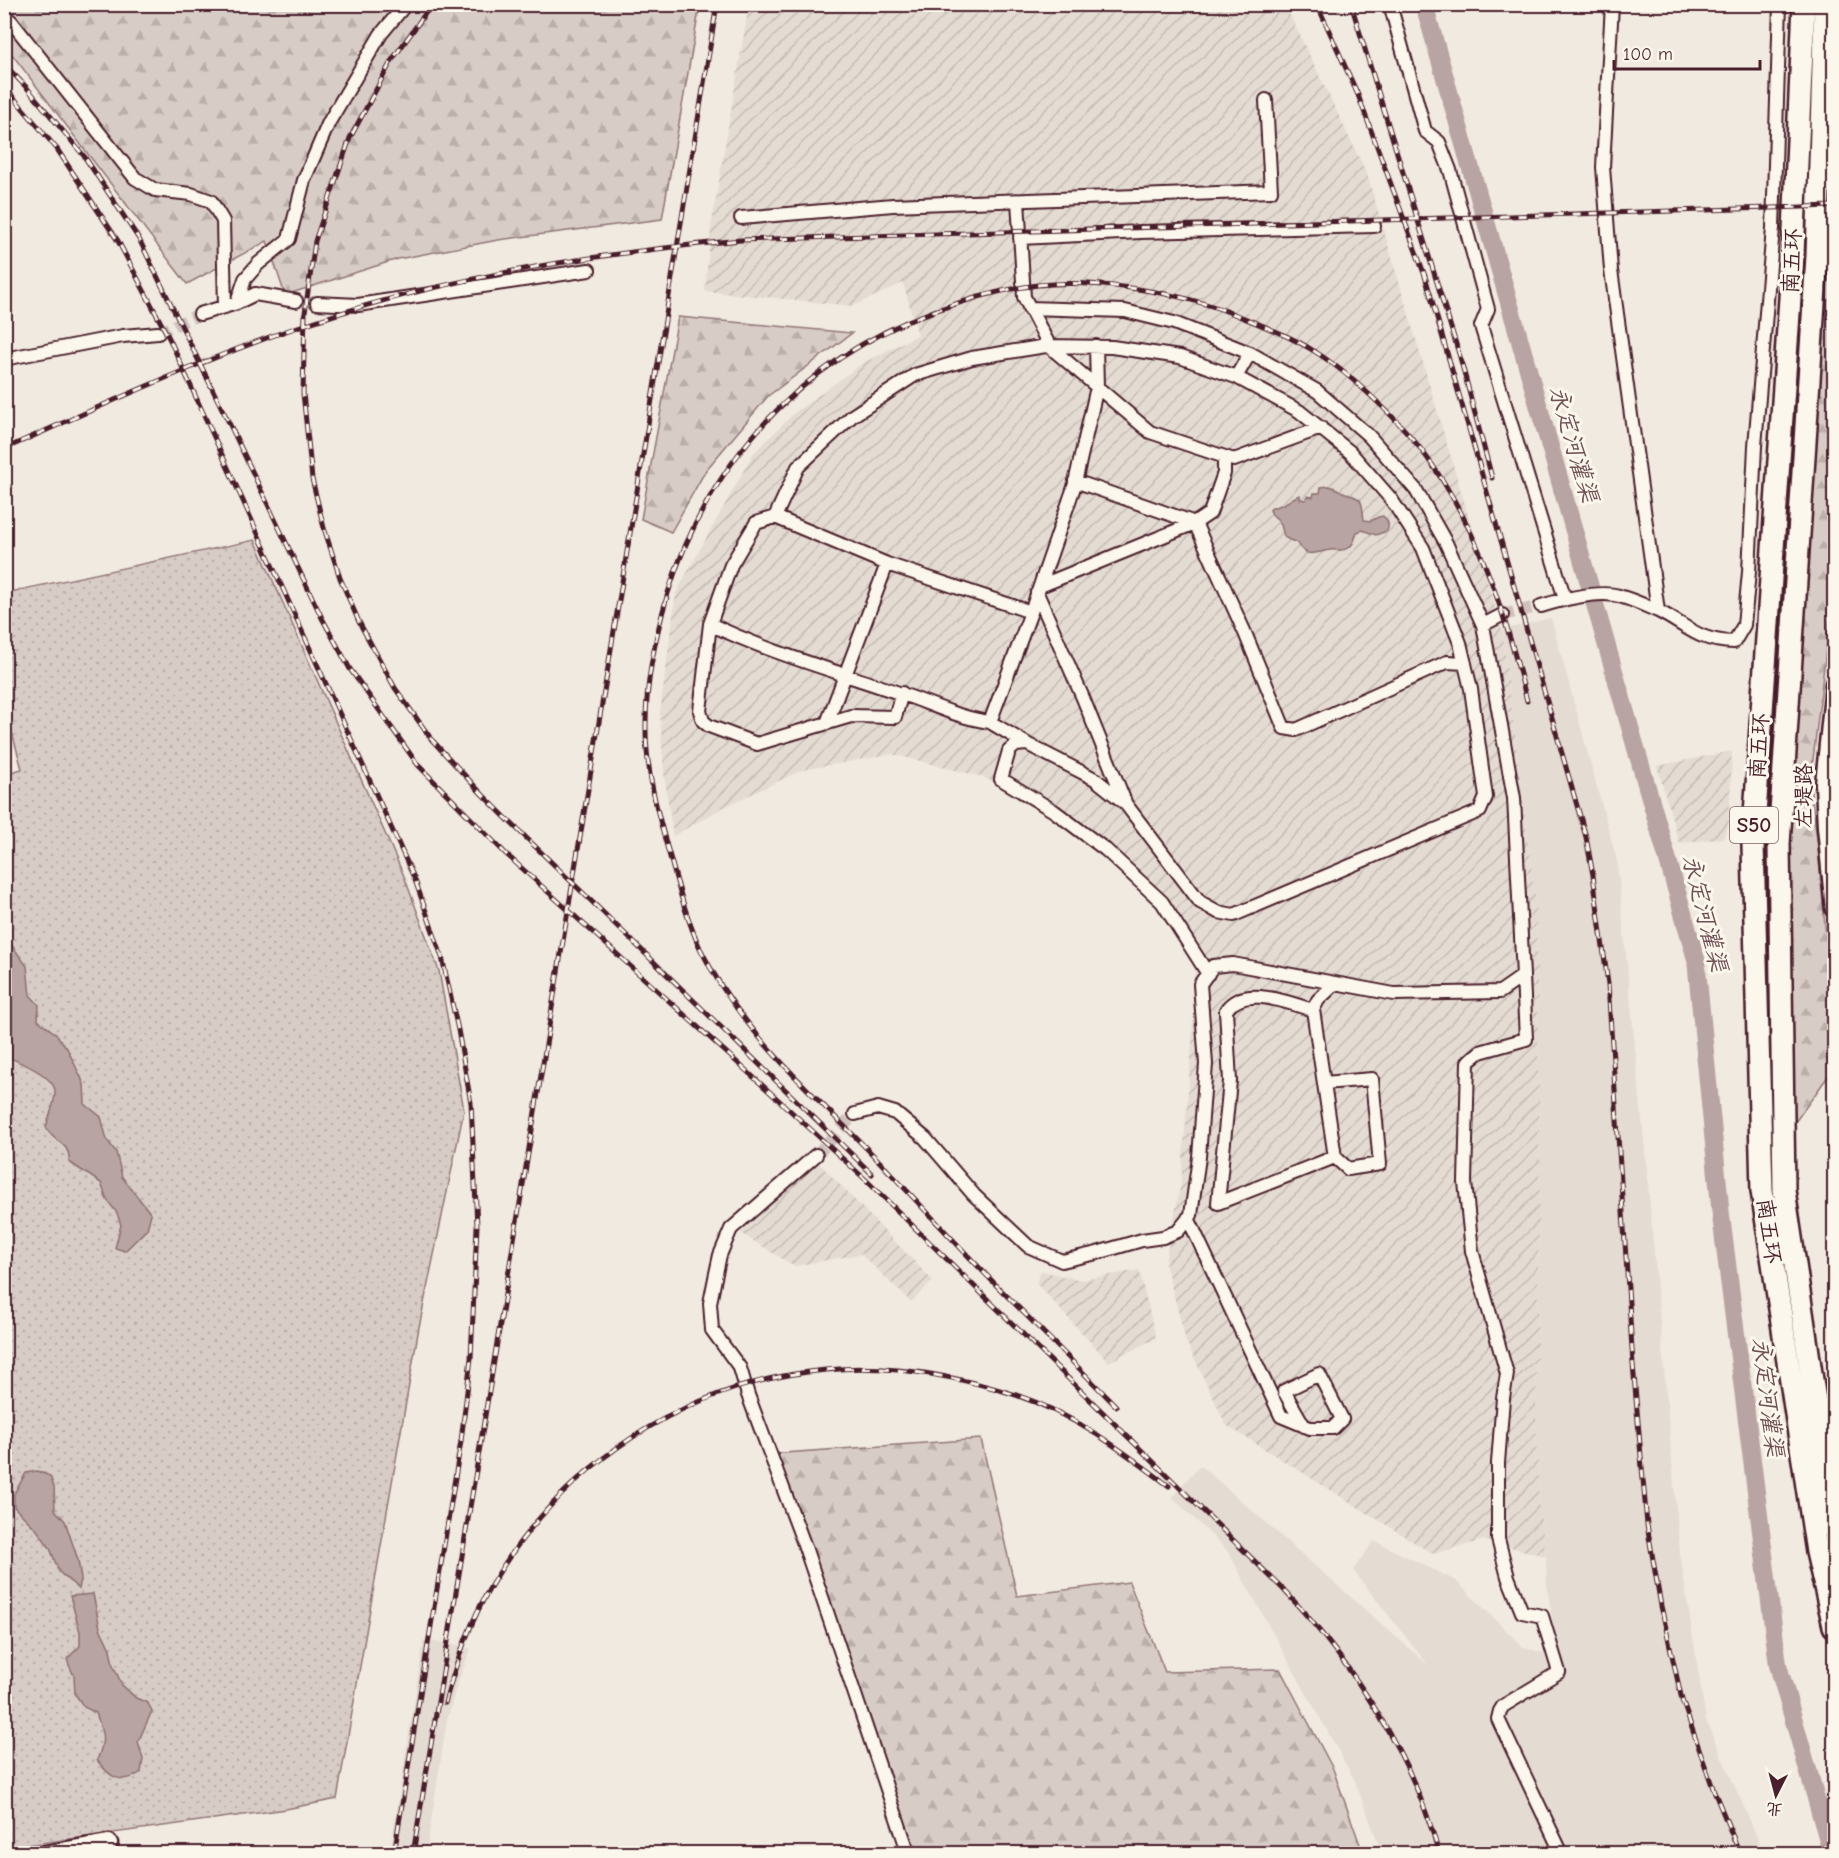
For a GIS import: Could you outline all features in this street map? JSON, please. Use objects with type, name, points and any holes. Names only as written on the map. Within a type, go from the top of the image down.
[{"type":"highway","name":"南五环","points":[[1804,4],[1793,254],[1752,844],[1762,1191],[1817,1552],[1834,1626]]},
{"type":"highway","name":"南五环","points":[[1825,4],[1818,256],[1779,844],[1784,1190],[1834,1529]]},
{"type":"main road","name":"左堤路","points":[[1834,684],[1824,795],[1834,909]]},
{"type":"main road","points":[[45,1854],[109,1843]]},
{"type":"street","points":[[231,305],[245,279],[258,264],[290,239],[304,180],[329,122],[381,34],[406,4]]},
{"type":"street","points":[[1390,4],[1425,131],[1439,142],[1450,170],[1488,309],[1481,326],[1566,599]]},
{"type":"street","points":[[1612,4],[1603,167],[1610,259],[1658,611]]},
{"type":"street","points":[[1541,606],[1566,599],[1608,594],[1619,596],[1658,611],[1693,633],[1717,642],[1734,642],[1744,625],[1755,446],[1773,228],[1780,4]]},
{"type":"street","points":[[4,15],[135,178],[155,190],[192,195],[212,201],[223,221],[231,305]]},
{"type":"street","points":[[741,218],[893,205],[1271,191],[1266,100]]},
{"type":"street","points":[[1018,201],[1024,297],[1050,346],[1150,432],[1234,460],[1321,428]]},
{"type":"street","points":[[1020,238],[1141,231],[1374,226]]},
{"type":"street","points":[[317,303],[358,305],[589,270]]},
{"type":"street","points":[[200,314],[231,305],[255,294],[296,301]]},
{"type":"street","points":[[1029,308],[1125,311],[1174,323],[1250,353],[1317,391],[1369,436],[1416,490],[1446,543],[1483,625],[1514,798],[1526,1039],[1480,1052],[1468,1062],[1465,1182],[1472,1251],[1508,1374],[1503,1398],[1498,1463],[1498,1539],[1508,1577],[1522,1612],[1542,1616],[1559,1672],[1503,1706],[1498,1719],[1562,1854]]},
{"type":"street","points":[[4,359],[123,336],[158,333]]},
{"type":"street","points":[[710,624],[740,639],[902,693],[970,719],[990,722],[1095,779],[1125,803],[1200,902],[1218,912],[1234,915],[1479,811],[1486,797],[1471,689],[1460,643],[1423,548],[1391,499],[1350,452],[1299,411],[1236,377],[1180,357],[1112,346],[1050,346],[972,358],[915,375],[852,416],[798,467],[775,517]]},
{"type":"street","points":[[990,722],[1031,612],[1075,481],[1097,387],[1096,346]]},
{"type":"street","points":[[1236,377],[1250,353]]},
{"type":"street","points":[[1039,589],[1195,523],[1210,513],[1224,473],[1224,457]]},
{"type":"street","points":[[1075,481],[1195,523],[1245,633],[1284,728],[1296,730],[1447,662],[1465,663]]},
{"type":"street","points":[[902,693],[895,717],[850,716],[757,744],[709,726],[704,721],[700,711],[710,624],[731,565],[756,524],[775,517],[887,564],[1031,612]]},
{"type":"street","points":[[827,723],[887,564]]},
{"type":"street","points":[[1039,589],[1125,803]]},
{"type":"street","points":[[1483,625],[1502,615]]},
{"type":"street","points":[[1471,689],[1493,686]]},
{"type":"street","points":[[1027,744],[1016,745],[1009,751],[1001,779],[1063,817],[1106,850],[1161,902],[1208,974]]},
{"type":"street","points":[[855,1114],[878,1108],[895,1113],[925,1138],[974,1195],[1028,1246],[1062,1261],[1142,1240],[1163,1238],[1178,1231],[1191,1215],[1206,1064],[1200,984],[1213,966],[1233,964],[1394,994],[1500,992],[1523,976]]},
{"type":"street","points":[[1324,1083],[1372,1079],[1380,1164],[1348,1169],[1335,1157],[1313,1010],[1318,1000],[1335,984]]},
{"type":"street","points":[[1313,1010],[1260,997],[1242,998],[1231,1003],[1226,1010],[1230,1081],[1218,1203],[1335,1157]]},
{"type":"street","points":[[816,1155],[731,1229],[720,1255],[710,1303],[712,1330],[740,1368],[804,1544],[907,1853]]},
{"type":"street","points":[[1188,1218],[1281,1416],[1304,1426],[1310,1428],[1333,1428],[1342,1419],[1319,1374],[1284,1392],[1304,1426]]},
{"type":"shaded area","points":[[749,5],[1285,5],[1367,174],[1502,630],[1536,904],[1540,1162],[1536,1413],[1539,1505],[1546,1556],[1483,1540],[1433,1554],[1226,1425],[1186,1341],[1165,1263],[1181,1183],[1194,1016],[1195,970],[1192,959],[1151,897],[1104,854],[1046,809],[983,777],[892,754],[802,770],[724,807],[673,836],[664,773],[660,713],[676,593],[753,454],[794,413],[863,363],[918,335],[903,283],[853,306],[705,291],[711,228]]},
{"type":"shaded area","points":[[1329,486],[1359,499],[1364,520],[1371,521],[1383,516],[1388,523],[1387,531],[1376,535],[1362,530],[1357,532],[1353,543],[1346,549],[1311,554],[1304,551],[1296,542],[1287,539],[1279,521],[1270,510],[1272,507],[1280,506],[1300,495],[1300,499],[1306,500],[1307,496],[1313,497],[1314,493],[1320,493],[1321,487]]},
{"type":"shaded area","points":[[1551,618],[1617,861],[1680,1555],[1706,1721],[1764,1853],[1382,1853],[1355,1781],[1227,1550],[1172,1497],[1200,1465],[1428,1665],[1353,1570],[1374,1541],[1456,1581],[1523,1647],[1561,1658],[1553,1626],[1539,1505],[1536,1413],[1540,1162],[1536,904],[1502,630]]},
{"type":"shaded area","points":[[1732,751],[1729,823],[1723,838],[1679,843],[1657,766]]},
{"type":"shaded area","points":[[5,936],[27,966],[30,995],[39,1005],[38,1020],[55,1033],[67,1048],[84,1084],[85,1104],[101,1117],[107,1140],[116,1152],[122,1177],[151,1214],[147,1229],[125,1251],[115,1248],[121,1225],[117,1213],[107,1200],[101,1183],[69,1162],[67,1150],[46,1127],[54,1099],[53,1084],[34,1069],[5,1056],[5,1007],[11,999],[5,993]]},
{"type":"shaded area","points":[[818,1162],[933,1281],[911,1302],[861,1254],[794,1266],[741,1233],[769,1202]]},
{"type":"shaded area","points":[[1139,1270],[1156,1338],[1109,1362],[1036,1283],[1041,1271],[1082,1280]]},
{"type":"shaded area","points":[[37,1471],[50,1476],[54,1487],[55,1510],[65,1521],[78,1560],[81,1579],[79,1589],[59,1572],[50,1548],[37,1530],[14,1507],[14,1494],[26,1473]]},
{"type":"shaded area","points":[[93,1594],[100,1628],[122,1685],[136,1698],[148,1703],[152,1711],[138,1742],[143,1759],[141,1772],[128,1778],[116,1778],[97,1760],[103,1736],[96,1713],[84,1707],[75,1694],[74,1676],[67,1659],[80,1646],[80,1632],[70,1596]]},
{"type":"shaded area","points":[[424,1640],[471,1649],[458,1681],[447,1720],[426,1853],[390,1853]]},
{"type":"green space","points":[[4,5],[700,5],[662,219],[498,240],[398,259],[285,295],[267,241],[187,284],[5,45]]},
{"type":"green space","points":[[1834,230],[1834,582],[1810,785],[1834,1023],[1834,1068],[1793,1125],[1791,817],[1826,231]]},
{"type":"green space","points":[[678,317],[852,333],[768,396],[706,470],[671,532],[641,519]]},
{"type":"green space","points":[[255,540],[404,876],[439,971],[464,1110],[419,1327],[337,1799],[286,1809],[5,1848],[4,774],[22,769],[5,707],[5,593]]},
{"type":"green space","points":[[981,1439],[1017,1596],[1129,1582],[1165,1672],[1280,1669],[1333,1769],[1363,1853],[907,1853],[770,1454]]},
{"type":"waterway","name":"永定河灌渠","points":[[1424,4],[1696,959],[1721,1216],[1778,1665],[1832,1854]]},
{"type":"tunnel","points":[[296,301],[317,303]]},
{"type":"tunnel","points":[[158,333],[200,314]]},
{"type":"tunnel","points":[[1502,615],[1541,606]]},
{"type":"tunnel","points":[[816,1155],[855,1114]]},
{"type":"railway","points":[[432,4],[392,60],[350,138],[315,241],[305,313],[303,393],[312,479],[340,578],[359,622],[395,688],[432,740],[511,823],[872,1174]]},
{"type":"railway","points":[[413,1854],[717,4]]},
{"type":"railway","points":[[1317,4],[1358,95],[1425,276],[1586,837],[1608,984],[1633,1364],[1647,1525],[1661,1606],[1682,1700],[1714,1791],[1740,1854]]},
{"type":"railway","points":[[1351,4],[1460,357],[1492,478]]},
{"type":"railway","points":[[4,64],[84,156],[139,239],[322,618],[350,669],[418,765],[506,854],[866,1180],[1283,1589],[1333,1648],[1377,1712],[1413,1781],[1428,1817],[1439,1854]]},
{"type":"railway","points":[[4,86],[57,149],[118,241],[170,340],[415,880],[442,957],[471,1103],[477,1226],[471,1358],[461,1441],[394,1854]]},
{"type":"railway","points":[[4,449],[217,357],[344,312],[399,296],[512,271],[627,253],[741,240],[1834,206]]},
{"type":"railway","points":[[1116,1406],[780,1061],[736,1008],[700,948],[684,907],[658,812],[650,777],[646,723],[653,657],[668,593],[687,541],[712,493],[743,449],[778,409],[818,374],[862,345],[910,320],[981,296],[1038,285],[1111,286],[1188,299],[1255,322],[1314,351],[1356,383],[1410,436],[1440,477],[1473,537],[1499,602],[1527,701]]},
{"type":"railway","points":[[445,1703],[465,1642],[484,1598],[521,1541],[555,1502],[592,1467],[634,1436],[678,1411],[726,1392],[775,1378],[826,1370],[898,1370],[947,1377],[1016,1395],[1057,1412],[1115,1446],[1169,1486]]}]
